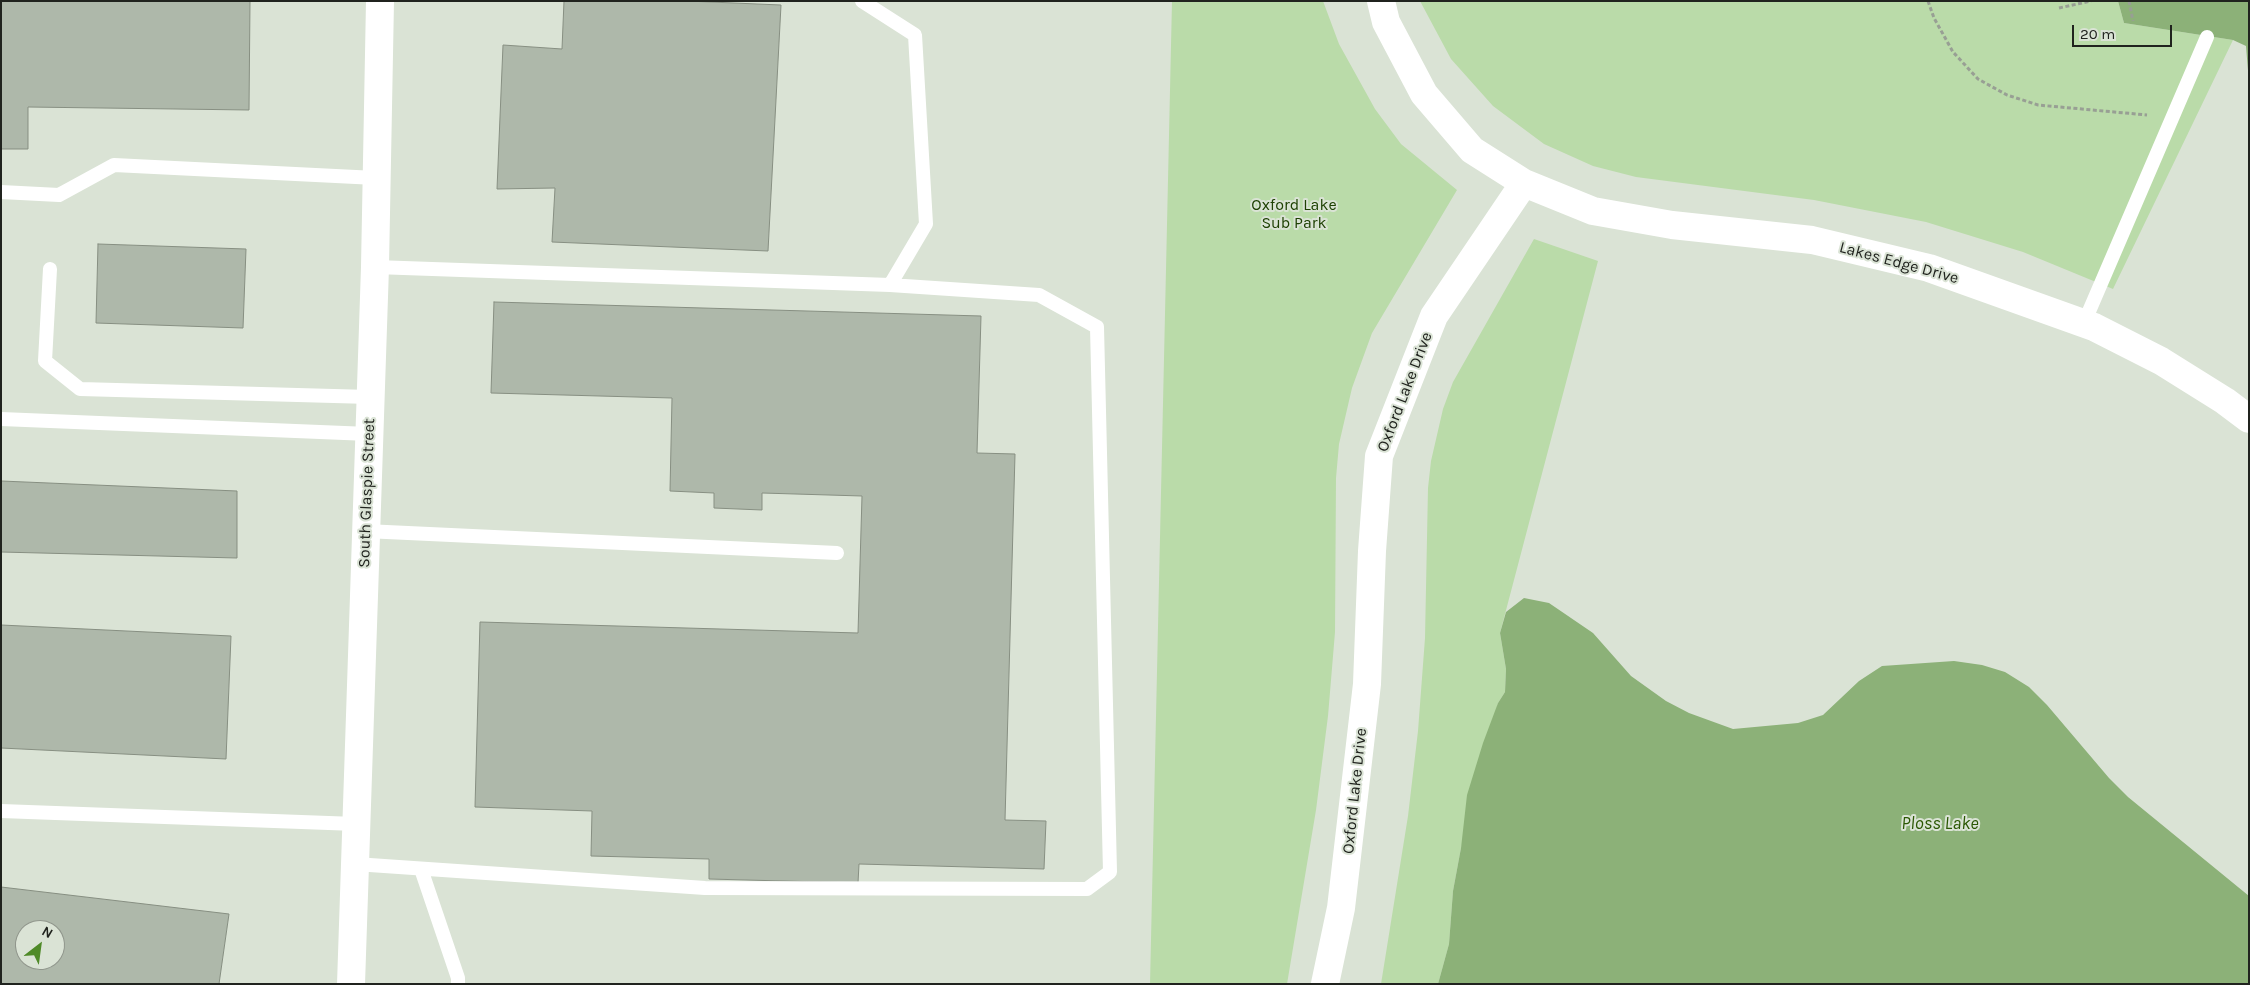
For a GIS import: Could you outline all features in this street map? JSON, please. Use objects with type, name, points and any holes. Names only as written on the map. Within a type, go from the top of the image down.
[{"type":"street","name":"South Glaspie Street","points":[[351,984],[375,267],[380,1]]},
{"type":"street","points":[[1381,1],[1386,22],[1424,94],[1472,150],[1524,184]]},
{"type":"street","name":"Lakes Edge Drive","points":[[1524,184],[1593,211],[1672,225],[1812,240],[1920,266],[2084,323],[2161,361],[2249,419]]},
{"type":"street","name":"Oxford Lake Drive","points":[[1325,984],[1341,908],[1367,684],[1372,551],[1379,456],[1434,316],[1524,184]]},
{"type":"lane","points":[[862,1],[915,35],[926,224],[890,285]]},
{"type":"lane","points":[[2084,323],[2207,36]]},
{"type":"lane","points":[[1,192],[60,195],[114,165],[376,178]]},
{"type":"lane","points":[[355,864],[725,888],[1086,889],[1110,872],[1097,327],[1039,295],[890,285],[375,267]]},
{"type":"lane","points":[[50,269],[45,361],[80,389],[370,397]]},
{"type":"lane","points":[[1,419],[369,434]]},
{"type":"lane","points":[[365,531],[837,553]]},
{"type":"lane","points":[[1,811],[356,824]]},
{"type":"lane","points":[[420,868],[458,978],[458,984]]},
{"type":"path","points":[[1928,1],[1934,18],[1953,52],[1978,79],[2006,95],[2038,106],[2172,117]]},
{"type":"path","points":[[2059,8],[2091,1]]},
{"type":"path","points":[[2129,1],[2133,21]]},
{"type":"green space","name":"Oxford Lake Sub Park","points":[[1172,1],[1323,1],[1339,44],[1375,109],[1401,144],[1457,190],[1372,333],[1352,388],[1339,444],[1336,478],[1335,632],[1328,716],[1316,810],[1287,984],[1150,984]]},
{"type":"green space","points":[[1420,1],[2118,1],[2124,23],[2233,40],[2113,289],[2023,252],[1926,222],[1814,200],[1636,177],[1593,166],[1544,144],[1493,106],[1451,59]]},
{"type":"green space","points":[[1534,239],[1598,261],[1500,633],[1506,669],[1505,692],[1498,703],[1461,848],[1453,891],[1449,944],[1438,984],[1381,984],[1408,816],[1418,731],[1425,638],[1428,488],[1431,461],[1443,409],[1453,382]]},
{"type":"water","points":[[2118,1],[2249,1],[2249,83],[2246,46],[2233,40],[2124,23]]},
{"type":"water","name":"Ploss Lake","points":[[1524,598],[1549,603],[1593,633],[1631,676],[1666,701],[1689,713],[1733,729],[1798,723],[1823,715],[1859,681],[1882,666],[1954,661],[1982,665],[2005,672],[2029,687],[2047,705],[2109,778],[2128,797],[2249,896],[2249,984],[1438,984],[1449,944],[1453,891],[1461,848],[1467,795],[1483,743],[1498,703],[1505,692],[1506,669],[1500,633],[1506,612]]},
{"type":"building","points":[[1,1],[250,1],[249,110],[28,107],[28,149],[1,149]]},
{"type":"building","points":[[564,1],[687,1],[781,5],[768,251],[552,242],[555,188],[497,189],[503,45],[562,49]]},
{"type":"building","points":[[98,244],[246,249],[243,328],[96,323]]},
{"type":"building","points":[[494,302],[981,316],[977,453],[1015,454],[1005,820],[1046,821],[1044,869],[859,864],[858,883],[709,879],[709,859],[591,856],[592,811],[475,807],[480,622],[858,633],[862,496],[762,493],[762,510],[714,508],[714,493],[670,491],[672,398],[491,393]]},
{"type":"building","points":[[1,481],[237,491],[237,558],[1,552]]},
{"type":"building","points":[[1,625],[231,636],[226,759],[1,748]]},
{"type":"building","points":[[1,887],[229,914],[219,984],[1,984]]}]
